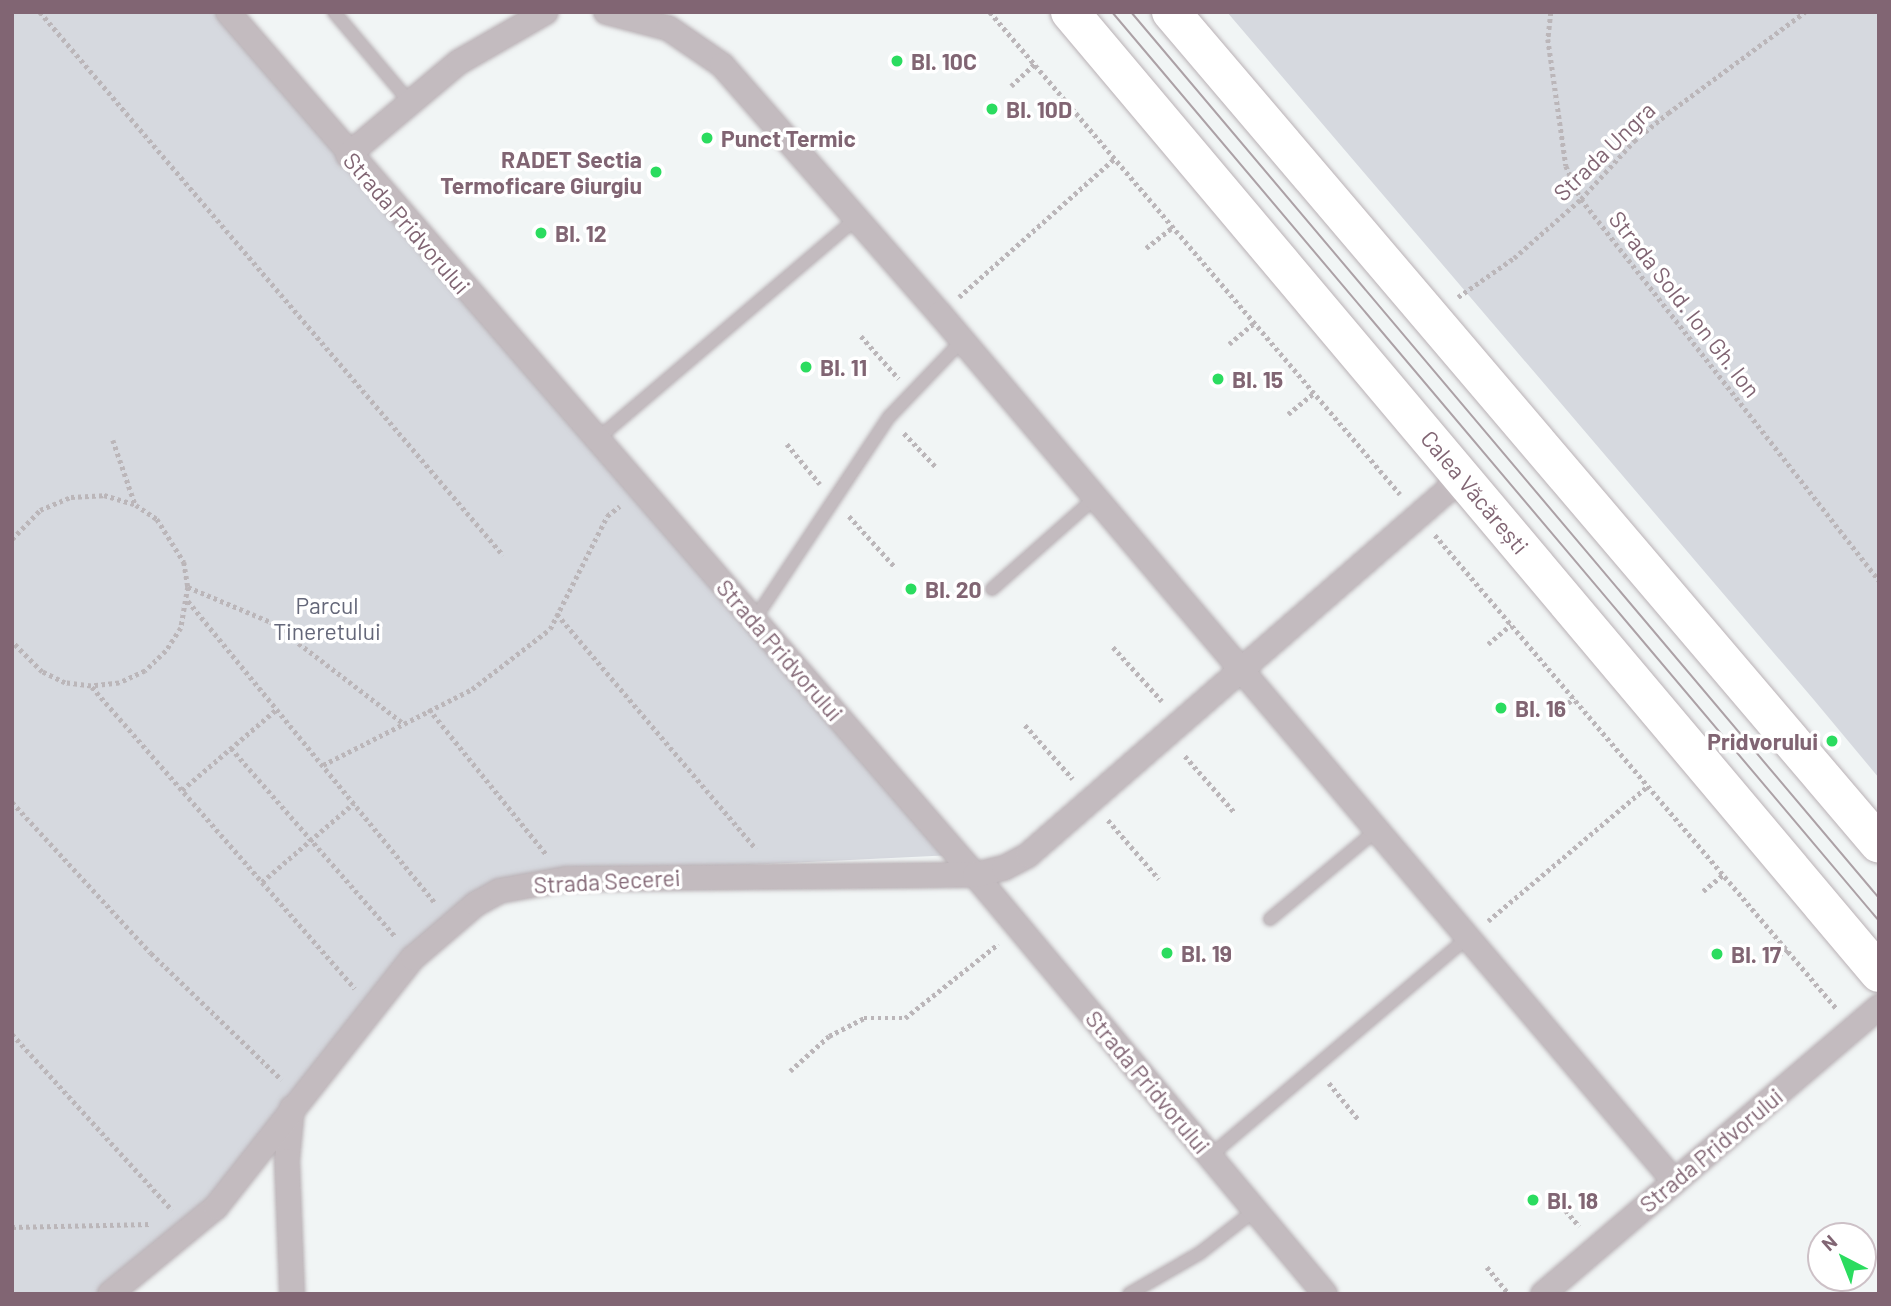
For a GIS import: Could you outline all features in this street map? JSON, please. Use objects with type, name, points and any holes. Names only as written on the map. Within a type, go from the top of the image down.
[{"type":"main road","name":"Calea Văcărești","points":[[1069,12],[1879,973]]},
{"type":"main road","points":[[1171,12],[1879,844]]},
{"type":"street","name":"Strada Pridvorului","points":[[228,12],[348,155],[975,875],[1325,1294]]},
{"type":"street","points":[[348,155],[408,100],[488,41],[546,12]]},
{"type":"street","points":[[606,12],[668,29],[700,47],[731,75],[940,314],[1243,669],[1674,1181]]},
{"type":"street","name":"Strada Secerei","points":[[110,1294],[216,1207],[296,1102],[413,958],[452,922],[499,891],[566,879],[975,875],[1004,868],[1028,855],[1463,477]]},
{"type":"street","name":"Strada Pridvorului","points":[[1542,1294],[1879,1007]]},
{"type":"street","points":[[292,1294],[287,1161],[296,1102]]},
{"type":"lane","points":[[334,12],[408,100]]},
{"type":"lane","points":[[596,440],[857,218]]},
{"type":"lane","points":[[754,620],[889,417],[962,341]]},
{"type":"lane","points":[[992,589],[1096,497]]},
{"type":"lane","points":[[1270,919],[1378,829]]},
{"type":"lane","points":[[1210,1156],[1468,937]]},
{"type":"lane","points":[[1129,1294],[1200,1253],[1255,1210]]},
{"type":"path","points":[[40,12],[503,555]]},
{"type":"path","name":"Strada Sold. Ion Gh. Ion","points":[[1551,12],[1548,39],[1566,166],[1581,199],[1879,581]]},
{"type":"path","name":"Strada Ungra","points":[[1433,320],[1581,199],[1634,141],[1805,12]]},
{"type":"path","points":[[1011,86],[1035,64]]},
{"type":"path","points":[[940,314],[1115,158]]},
{"type":"path","points":[[1146,248],[1173,227]]},
{"type":"path","points":[[1228,344],[1255,322]]},
{"type":"path","points":[[861,336],[911,393]]},
{"type":"path","points":[[1288,414],[1314,393]]},
{"type":"path","points":[[889,417],[936,467]]},
{"type":"path","points":[[113,440],[136,505]]},
{"type":"path","points":[[787,444],[895,567]]},
{"type":"path","points":[[323,765],[402,722],[472,689],[550,629],[607,516],[640,490]]},
{"type":"path","points":[[12,539],[40,510],[71,497],[104,495],[136,505],[173,538],[188,587],[188,600],[181,628],[166,652],[145,671],[119,683],[92,687],[42,673],[21,656],[12,642]]},
{"type":"path","points":[[188,587],[271,622],[402,722]]},
{"type":"path","points":[[188,600],[452,922]]},
{"type":"path","points":[[557,614],[779,876]]},
{"type":"path","points":[[1489,644],[1511,625]]},
{"type":"path","points":[[1112,646],[1235,813]]},
{"type":"path","points":[[12,654],[21,656]]},
{"type":"path","points":[[92,687],[371,1008]]},
{"type":"path","points":[[1552,717],[1574,698]]},
{"type":"path","points":[[182,790],[277,709]]},
{"type":"path","points":[[429,709],[566,879]]},
{"type":"path","points":[[1025,725],[1159,879]]},
{"type":"path","points":[[231,748],[413,958]]},
{"type":"path","points":[[1468,937],[1648,786]]},
{"type":"path","points":[[12,802],[151,953],[296,1102]]},
{"type":"path","points":[[262,882],[354,803]]},
{"type":"path","points":[[1703,891],[1724,874]]},
{"type":"path","points":[[790,1071],[829,1036],[864,1018],[905,1018],[1019,928]]},
{"type":"path","points":[[1768,963],[1788,949]]},
{"type":"path","points":[[12,1034],[189,1228]]},
{"type":"path","points":[[1315,1066],[1359,1120]]},
{"type":"path","points":[[12,1227],[153,1224],[189,1228]]},
{"type":"path","points":[[1488,1267],[1509,1294]]},
{"type":"green space","name":"Parcul Tineretului","points":[[12,12],[219,12],[953,855],[563,874],[429,932],[213,1205],[114,1294],[12,1294]]},
{"type":"green space","points":[[1227,12],[1879,12],[1879,778],[1814,700]]},
{"type":"tram line","points":[[1112,12],[1879,921]]},
{"type":"tram line","points":[[1131,12],[1879,898]]},
{"type":"place","name":"Bl. 10C","points":[[897,61]]},
{"type":"place","name":"Bl. 10D","points":[[992,109]]},
{"type":"place","name":"Punct Termic","points":[[707,138]]},
{"type":"place","name":"RADET Sectia Termoficare Giurgiu","points":[[656,172]]},
{"type":"place","name":"Bl. 12","points":[[541,233]]},
{"type":"place","name":"Bl. 11","points":[[806,367]]},
{"type":"place","name":"Bl. 15","points":[[1218,379]]},
{"type":"place","name":"Bl. 20","points":[[911,589]]},
{"type":"place","name":"Bl. 16","points":[[1501,708]]},
{"type":"place","name":"Pridvorului","points":[[1832,741]]},
{"type":"place","name":"Bl. 19","points":[[1167,953]]},
{"type":"place","name":"Bl. 17","points":[[1717,954]]},
{"type":"place","name":"Bl. 18","points":[[1533,1200]]}]
